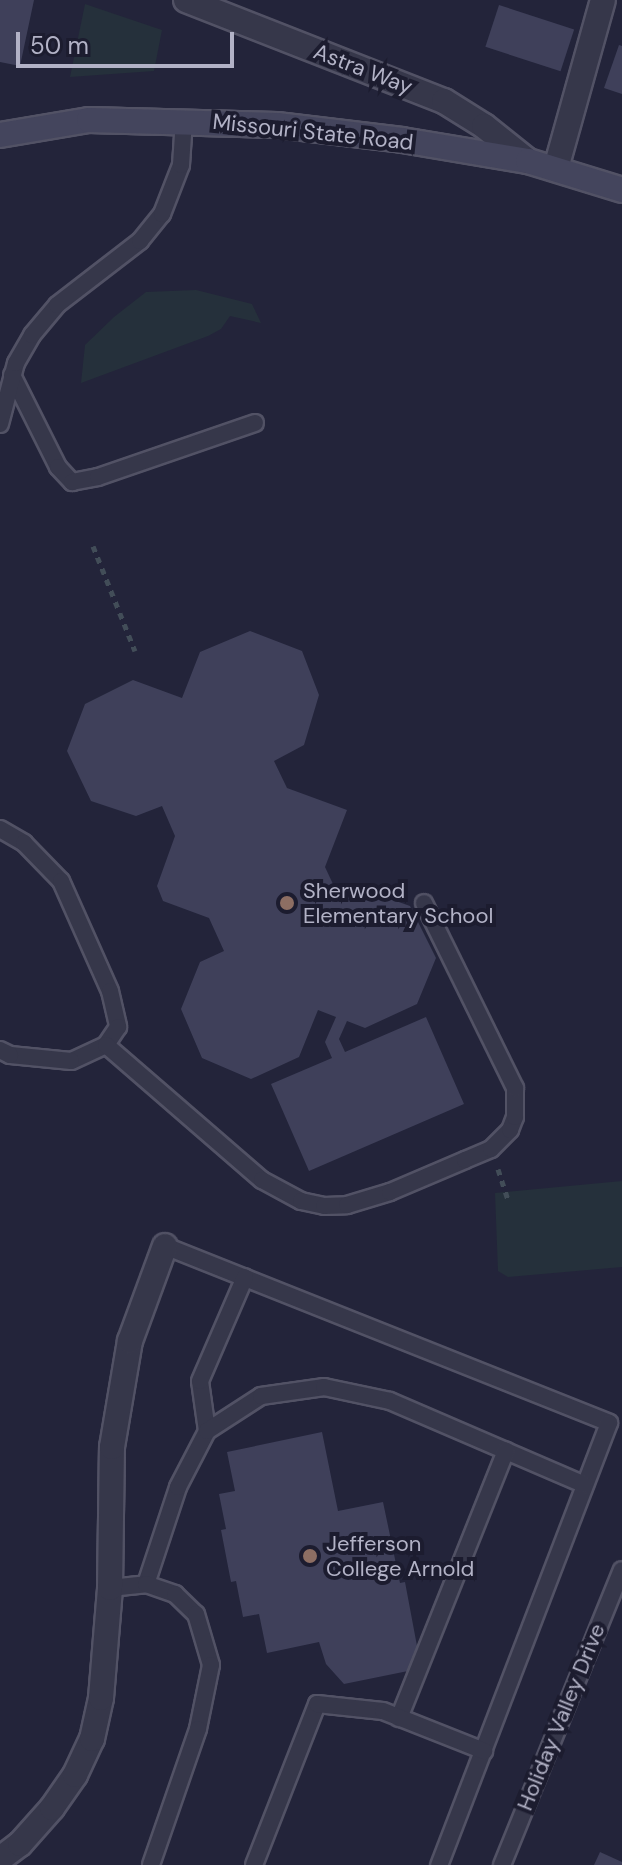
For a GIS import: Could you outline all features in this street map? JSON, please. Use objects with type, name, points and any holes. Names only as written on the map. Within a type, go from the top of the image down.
[{"type":"street","name":"Astra Way","points":[[186,0],[444,101],[484,126],[528,161]]},
{"type":"street","points":[[556,168],[603,0]]},
{"type":"street","name":"Missouri State Road","points":[[0,135],[89,120],[184,120],[340,131],[528,161],[622,190]]},
{"type":"street","points":[[0,1859],[20,1844],[52,1808],[75,1775],[92,1739],[101,1698],[110,1588],[112,1447],[130,1341],[165,1246]]},
{"type":"lane","points":[[0,424],[21,351],[50,312],[140,241],[162,214],[181,165],[184,120]]},
{"type":"lane","points":[[12,375],[58,467],[72,482],[98,477],[255,423]]},
{"type":"lane","points":[[0,829],[24,843],[61,881],[110,991],[118,1027],[106,1045],[71,1061],[10,1055],[0,1050]]},
{"type":"lane","points":[[106,1045],[255,1174],[301,1201],[324,1206],[369,1199],[491,1149],[510,1130],[515,1117],[515,1088],[424,903]]},
{"type":"lane","points":[[165,1246],[609,1423],[439,1865]]},
{"type":"lane","points":[[207,1431],[200,1381],[245,1277]]},
{"type":"lane","points":[[146,1584],[178,1487],[207,1431],[261,1396],[324,1387],[390,1401],[585,1485]]},
{"type":"lane","points":[[399,1718],[506,1451]]},
{"type":"lane","name":"Holiday Valley Drive","points":[[502,1865],[622,1570]]},
{"type":"lane","points":[[110,1588],[146,1584],[175,1594],[196,1614],[211,1665],[198,1729],[151,1865]]},
{"type":"lane","points":[[254,1865],[317,1704],[383,1711],[484,1751]]},
{"type":"path","points":[[93,546],[135,651]]},
{"type":"path","points":[[494,1158],[508,1200]]},
{"type":"shaded area","points":[[85,4],[162,30],[154,71],[70,77]]},
{"type":"shaded area","points":[[196,290],[252,304],[261,323],[230,316],[221,329],[208,336],[81,383],[85,345],[114,317],[146,292]]},
{"type":"shaded area","points":[[622,1181],[622,1267],[508,1277],[498,1271],[495,1193]]},
{"type":"building","points":[[0,0],[34,0],[20,66],[0,62]]},
{"type":"building","points":[[499,5],[574,29],[561,71],[485,47]]},
{"type":"building","points":[[619,45],[622,46],[622,94],[604,88]]},
{"type":"building","name":"Sherwood Elementary School","points":[[250,631],[302,651],[319,695],[304,745],[274,761],[287,788],[347,810],[325,867],[340,899],[362,889],[410,906],[436,958],[417,1004],[365,1028],[347,1021],[339,1039],[345,1052],[426,1017],[464,1104],[309,1171],[271,1084],[332,1058],[325,1042],[336,1017],[318,1010],[299,1057],[251,1079],[202,1058],[181,1009],[200,962],[224,951],[209,918],[163,901],[157,886],[175,836],[162,806],[136,816],[91,801],[67,751],[85,704],[133,680],[182,698],[200,652]]},
{"type":"building","name":"Jefferson College Arnold","points":[[322,1432],[338,1511],[383,1502],[400,1583],[405,1582],[417,1646],[408,1671],[344,1684],[326,1664],[319,1642],[267,1653],[259,1614],[243,1617],[236,1581],[231,1582],[221,1530],[226,1529],[219,1494],[235,1491],[227,1452]]},
{"type":"building","points":[[600,1852],[622,1862],[622,1865],[594,1865]]},
{"type":"place","name":"Sherwood Elementary School","points":[[287,903]]},
{"type":"place","name":"Jefferson College Arnold","points":[[310,1556]]}]
